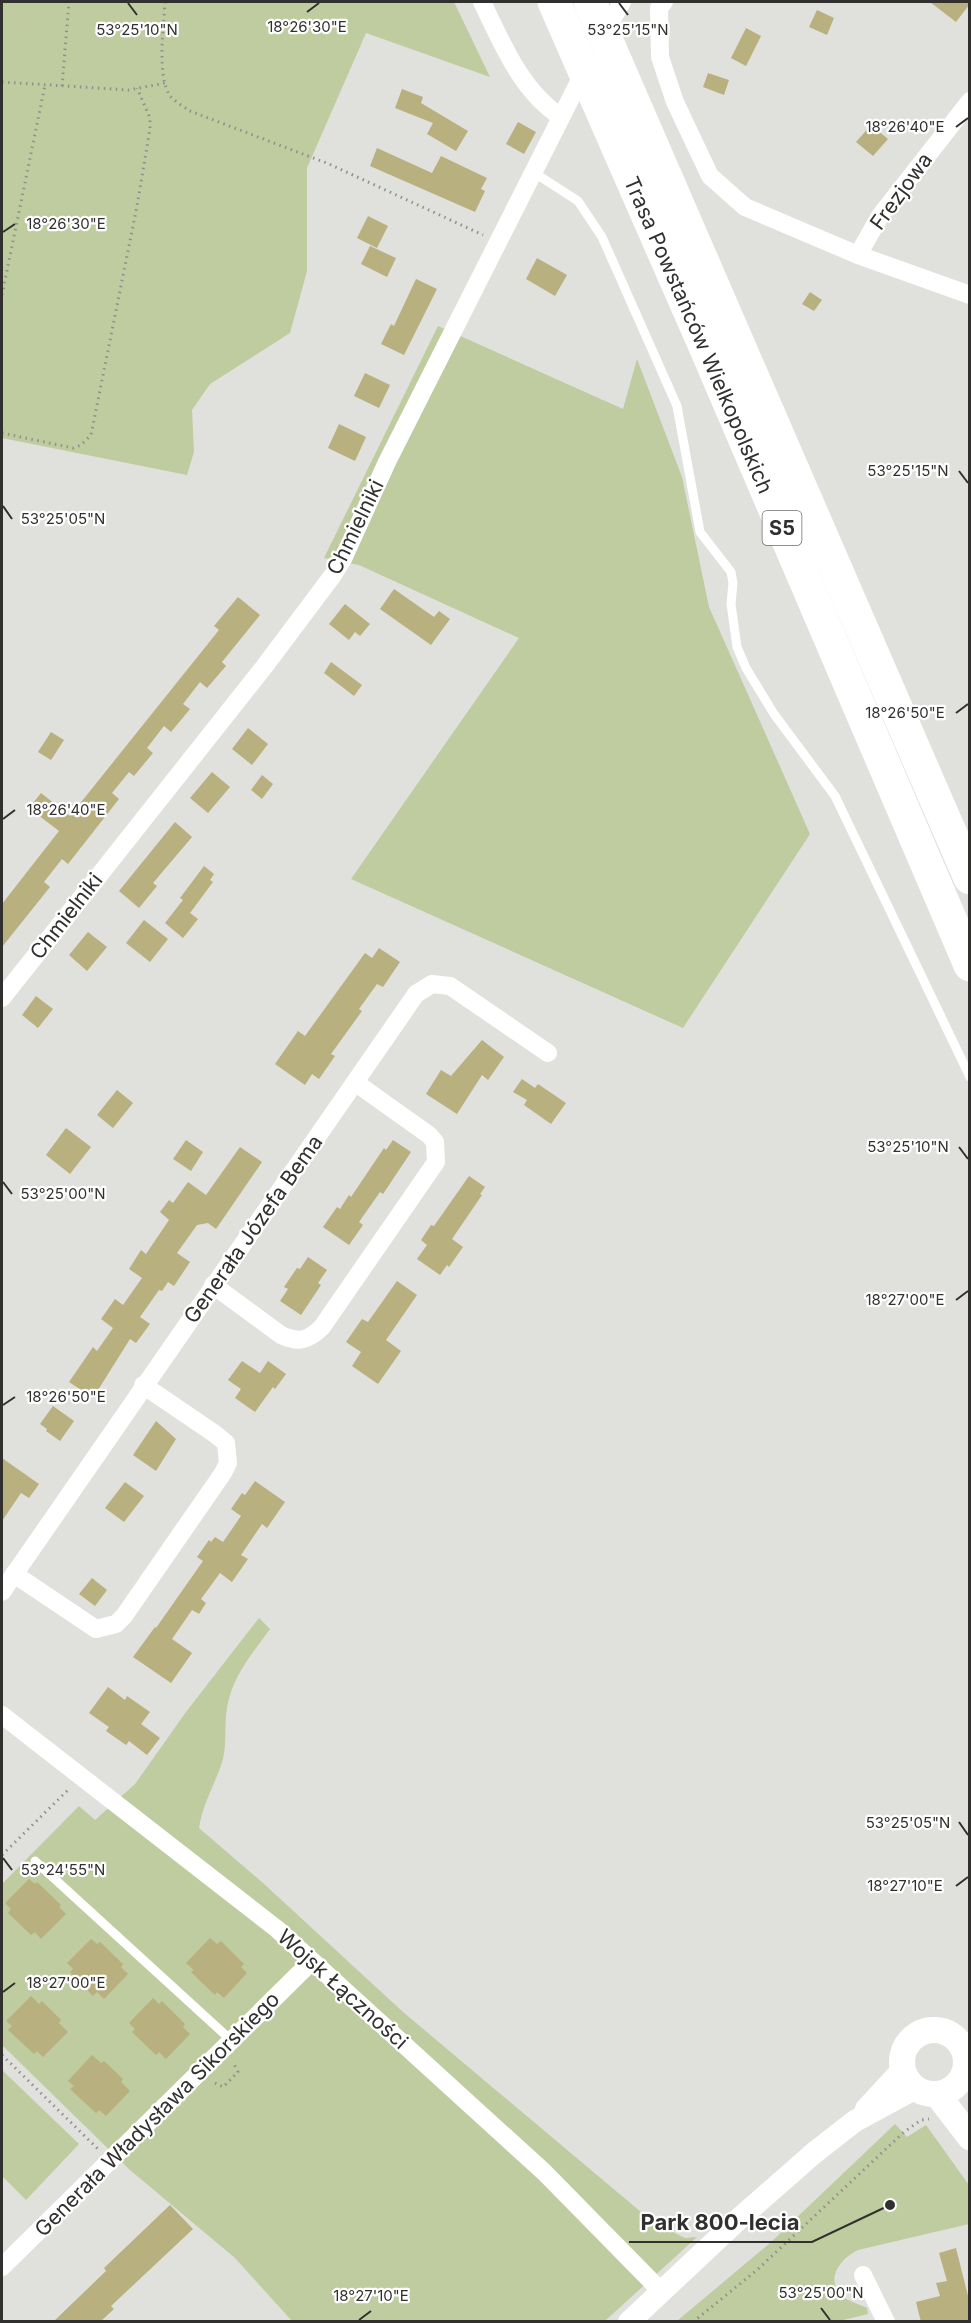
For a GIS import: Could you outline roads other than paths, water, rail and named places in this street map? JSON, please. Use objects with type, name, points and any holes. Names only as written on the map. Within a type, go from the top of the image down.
[{"type":"highway","name":"Trasa Powstańców Wielkopolskich","points":[[602,5],[620,72],[969,878]]},
{"type":"highway","name":"Trasa Powstańców Wielkopolskich","points":[[560,14],[711,360],[969,965]]},
{"type":"main road","points":[[942,2075],[963,2048],[961,2032],[932,2030],[917,2035],[906,2048],[903,2058],[942,2075],[962,2114],[969,2137]]},
{"type":"street","points":[[482,2],[506,52],[535,96],[561,117]]},
{"type":"street","points":[[664,2],[659,8],[660,57],[675,102],[710,177],[745,207],[858,255],[969,295]]},
{"type":"street","name":"Chmielniki","points":[[2,998],[278,649],[343,559],[387,462],[561,117],[602,5]]},
{"type":"street","name":"Frezjowa","points":[[858,255],[880,216],[969,101]]},
{"type":"street","name":"Generała Józefa Bema","points":[[2,1592],[143,1385],[416,994],[432,984],[450,986],[548,1053]]},
{"type":"street","points":[[213,1285],[281,1335],[292,1340],[304,1340],[314,1335],[329,1317],[436,1162],[435,1143],[429,1135],[356,1083]]},
{"type":"street","points":[[14,1574],[96,1629],[116,1624],[124,1616],[223,1473],[228,1463],[226,1443],[143,1385]]},
{"type":"street","name":"Wojsk Łączności","points":[[2,1715],[277,1929],[544,2172],[661,2291]]},
{"type":"street","name":"Generała Władysława Sikorskiego","points":[[2,2267],[312,1961]]},
{"type":"street","points":[[629,2322],[786,2177],[855,2121],[942,2075]]},
{"type":"street","points":[[863,2275],[886,2322]]},
{"type":"lane","points":[[533,172],[578,201],[602,237],[677,406],[700,532],[731,572],[733,582],[731,604],[737,647],[774,714],[835,796],[969,1077]]},
{"type":"lane","points":[[35,1861],[232,2041]]},
{"type":"place","name":"Park 800-lecia","points":[[890,2205]]}]
